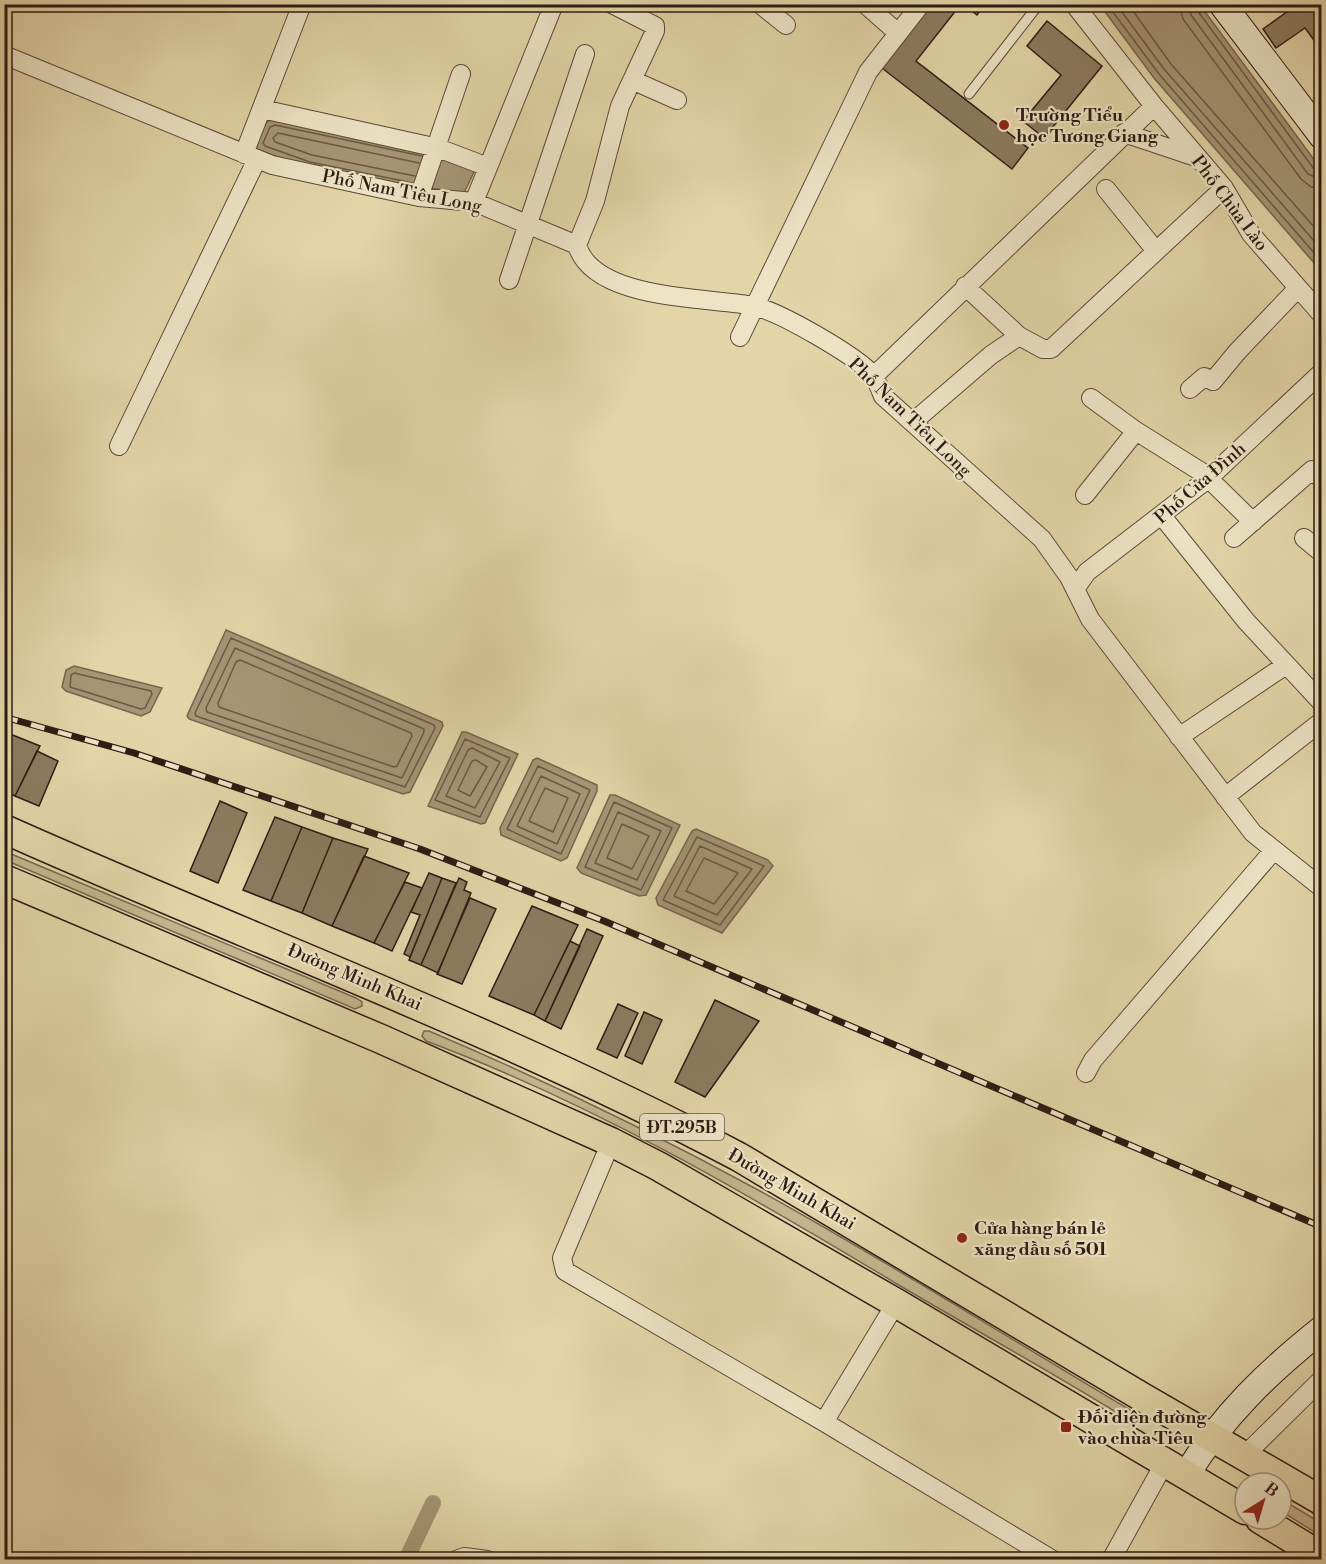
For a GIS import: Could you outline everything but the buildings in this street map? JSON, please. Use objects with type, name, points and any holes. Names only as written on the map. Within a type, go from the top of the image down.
[{"type":"main road","points":[[1222,4],[1322,136]]},
{"type":"main road","name":"Đường Minh Khai","points":[[4,829],[398,996],[595,1083],[739,1157],[1322,1501]]},
{"type":"main road","name":"ĐT.295B","points":[[4,879],[381,1039],[611,1142],[700,1189],[896,1302],[1233,1503]]},
{"type":"main road","points":[[381,1039],[398,996]]},
{"type":"main road","points":[[1176,1468],[1210,1436],[1277,1364],[1322,1329]]},
{"type":"main road","points":[[1280,1531],[1322,1557]]},
{"type":"street","points":[[119,446],[251,157],[262,109],[302,4]]},
{"type":"street","points":[[474,202],[554,4]]},
{"type":"street","points":[[577,245],[595,201],[620,106],[655,26],[612,4]]},
{"type":"street","points":[[760,4],[786,25]]},
{"type":"street","points":[[865,4],[898,33]]},
{"type":"street","points":[[740,337],[868,72],[921,4]]},
{"type":"street","name":"Phố Chùa Lào","points":[[1074,4],[1154,106],[1224,188],[1251,234],[1322,315]]},
{"type":"street","points":[[509,280],[585,54]]},
{"type":"street","name":"Phố Nam Tiêu Long","points":[[4,55],[272,165],[474,202],[577,245],[581,258],[607,277],[661,297],[756,307],[811,333],[874,376],[883,396],[1042,539],[1075,589],[1090,619],[1253,833],[1322,888]]},
{"type":"street","points":[[421,194],[461,74]]},
{"type":"street","points":[[632,81],[677,100]]},
{"type":"street","points":[[874,376],[1154,106]]},
{"type":"street","points":[[262,109],[438,148],[488,167]]},
{"type":"street","points":[[1124,134],[1196,157]]},
{"type":"street","points":[[965,286],[1019,336],[1043,349],[1051,349],[1224,188]]},
{"type":"street","points":[[1106,189],[1156,251]]},
{"type":"street","points":[[1190,389],[1204,377],[1213,381],[1298,288]]},
{"type":"street","points":[[913,423],[991,356],[1019,336]]},
{"type":"street","name":"Phố Cửa Đình","points":[[1075,589],[1088,572],[1209,478],[1322,372]]},
{"type":"street","points":[[1091,398],[1209,478],[1253,522]]},
{"type":"street","points":[[1085,495],[1136,430]]},
{"type":"street","points":[[1234,538],[1312,470],[1322,479]]},
{"type":"street","points":[[1162,516],[1246,621],[1322,704]]},
{"type":"street","points":[[1304,538],[1322,553]]},
{"type":"street","points":[[1179,737],[1286,665]]},
{"type":"street","points":[[1225,797],[1322,720]]},
{"type":"street","points":[[1086,1073],[1093,1060],[1274,850]]},
{"type":"street","points":[[611,1142],[562,1258],[564,1271],[824,1422],[1053,1560]]},
{"type":"street","points":[[824,1422],[896,1302]]},
{"type":"street","points":[[1244,1456],[1322,1379]]},
{"type":"street","points":[[1111,1560],[1176,1468]]},
{"type":"street","points":[[456,1560],[464,1557],[487,1560]]},
{"type":"lane","points":[[969,94],[1039,4]]},
{"type":"shaded area","points":[[4,851],[356,998],[362,1002],[362,1006],[355,1009],[5,860]]},
{"type":"shaded area","points":[[424,1031],[429,1031],[555,1087],[760,1191],[902,1272],[1135,1413],[1140,1420],[1137,1423],[1132,1422],[725,1183],[548,1092],[426,1041],[422,1036]]},
{"type":"shaded area","points":[[1293,1506],[1321,1523],[1321,1536],[1293,1518]]},
{"type":"water","points":[[1100,5],[1200,5],[1321,169],[1321,271],[1154,78]]},
{"type":"water","points":[[274,118],[469,164],[474,172],[462,197],[280,158],[258,150],[255,146],[265,123]]},
{"type":"water","points":[[226,630],[442,722],[443,726],[410,792],[403,794],[189,719],[187,716]]},
{"type":"water","points":[[74,666],[162,688],[150,712],[141,716],[66,691],[62,687],[66,670]]},
{"type":"water","points":[[462,732],[518,754],[485,823],[481,824],[428,806]]},
{"type":"water","points":[[537,758],[597,785],[597,791],[567,858],[561,861],[501,835],[500,828],[533,760]]},
{"type":"water","points":[[610,795],[615,795],[680,825],[646,895],[639,896],[581,873],[577,868]]},
{"type":"water","points":[[696,829],[768,860],[773,866],[722,933],[658,905],[656,898],[692,831]]},
{"type":"waterway","points":[[406,1560],[433,1503]]},
{"type":"railway","points":[[4,717],[134,753],[420,849],[604,921],[1322,1227]]},
{"type":"place","name":"Trường Tiểu học Tương Giang","points":[[1004,125]]},
{"type":"place","name":"Cửa hàng bán lẻ xăng dầu số 501","points":[[962,1238]]},
{"type":"place","name":"Đối diện đường vào chùa Tiêu","points":[[1066,1427]]}]
